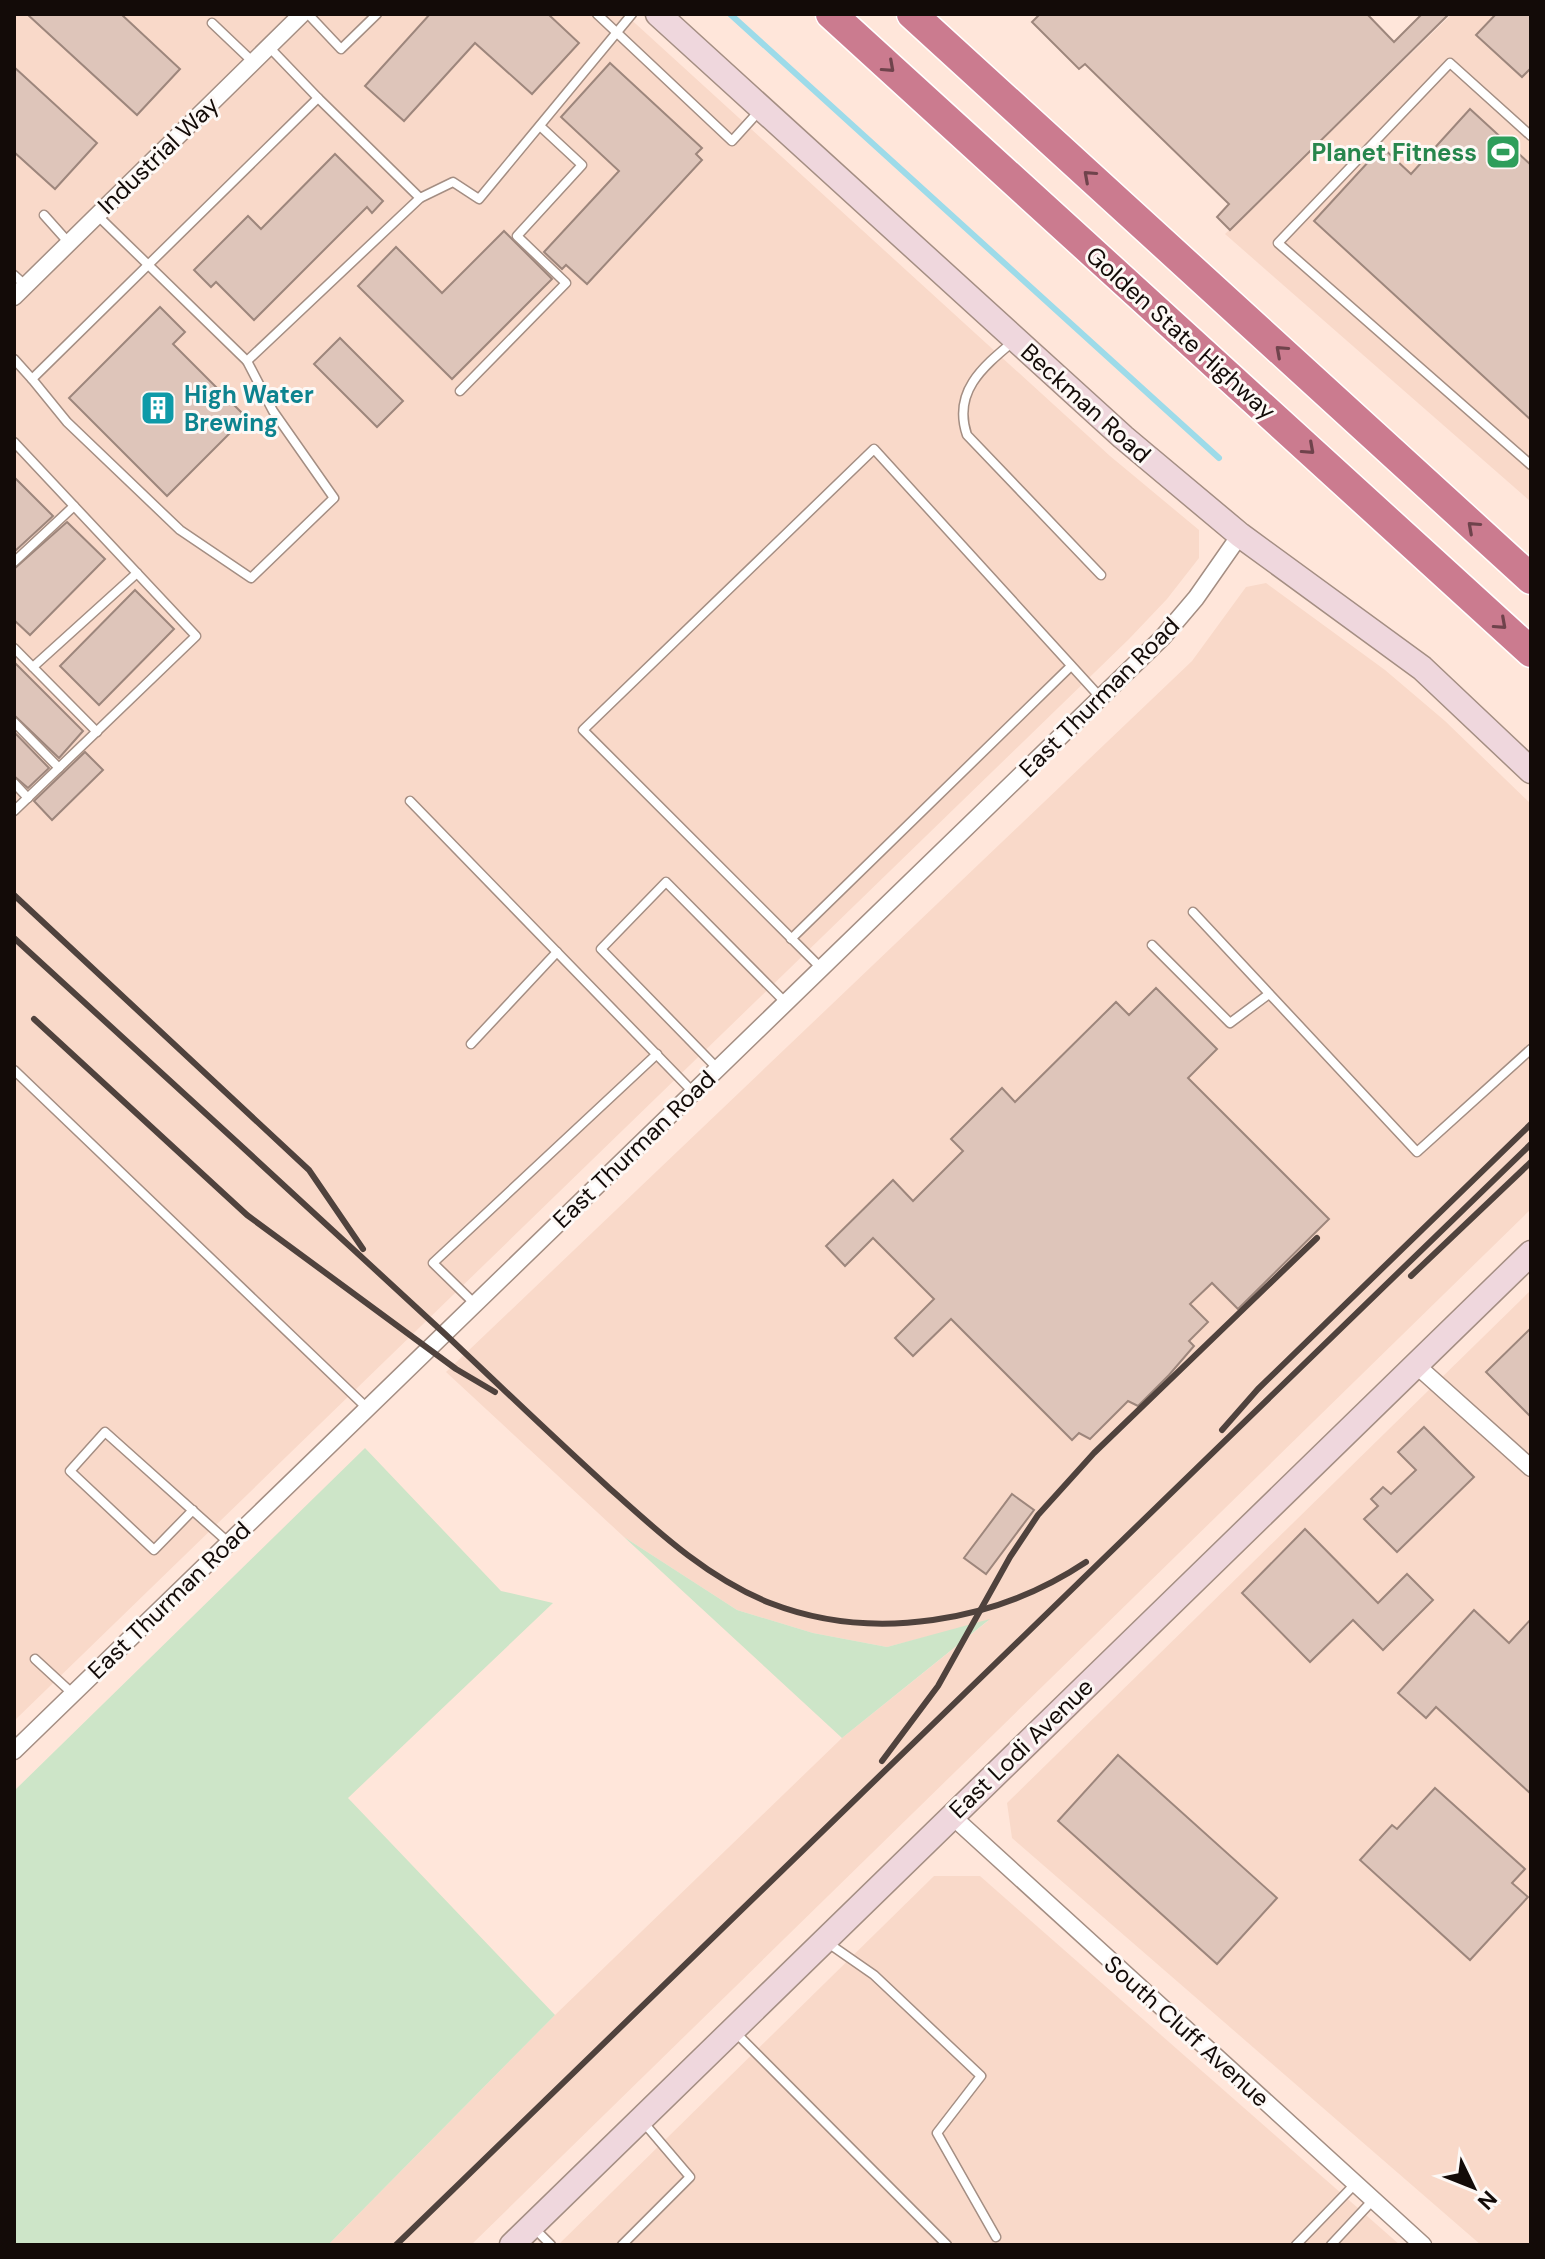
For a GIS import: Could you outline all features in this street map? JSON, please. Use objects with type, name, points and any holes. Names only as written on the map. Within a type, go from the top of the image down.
[{"type":"highway","name":"Golden State Highway","points":[[831,14],[1531,652]]},
{"type":"highway","points":[[912,14],[1531,579]]},
{"type":"street","name":"Industrial Way","points":[[18,285],[69,243],[305,14]]},
{"type":"street","name":"Beckman Road","points":[[658,14],[1134,447],[1240,535],[1422,668],[1531,771]]},
{"type":"street","name":"East Thurman Road","points":[[14,1751],[1100,698],[1196,598],[1240,535]]},
{"type":"street","name":"East Lodi Avenue","points":[[512,2245],[1531,1253]]},
{"type":"street","points":[[1415,1364],[1531,1468]]},
{"type":"street","name":"South Cluff Avenue","points":[[952,1816],[1423,2245]]},
{"type":"lane","points":[[305,14],[341,49],[377,14]]},
{"type":"lane","points":[[597,14],[732,141],[761,109]]},
{"type":"lane","points":[[247,361],[420,198],[453,182],[479,199],[632,14]]},
{"type":"lane","points":[[212,23],[253,62]]},
{"type":"lane","points":[[269,47],[420,198]]},
{"type":"lane","points":[[1531,136],[1450,63],[1278,243],[1531,465]]},
{"type":"lane","points":[[32,379],[318,98]]},
{"type":"lane","points":[[460,391],[566,283],[517,236],[582,165],[540,126]]},
{"type":"lane","points":[[44,215],[69,243]]},
{"type":"lane","points":[[14,359],[67,422],[180,530],[251,578],[334,498],[273,411],[247,361],[97,215]]},
{"type":"lane","points":[[1015,340],[972,379],[962,407],[967,435],[1101,575]]},
{"type":"lane","points":[[14,442],[196,636],[14,811]]},
{"type":"lane","points":[[821,968],[583,730],[874,449],[1100,698]]},
{"type":"lane","points":[[14,562],[74,506]]},
{"type":"lane","points":[[33,667],[137,573]]},
{"type":"lane","points":[[14,648],[97,732]]},
{"type":"lane","points":[[791,939],[1071,666]]},
{"type":"lane","points":[[14,722],[59,768]]},
{"type":"lane","points":[[14,783],[28,798]]},
{"type":"lane","points":[[410,801],[693,1092]]},
{"type":"lane","points":[[717,1068],[601,949],[666,882],[785,1002]]},
{"type":"lane","points":[[1193,912],[1417,1152],[1531,1049]]},
{"type":"lane","points":[[1152,945],[1230,1023],[1269,994]]},
{"type":"lane","points":[[471,1044],[557,952]]},
{"type":"lane","points":[[474,1303],[433,1263],[657,1054]]},
{"type":"lane","points":[[14,1070],[366,1407]]},
{"type":"lane","points":[[193,1510],[154,1550],[70,1471],[105,1432],[193,1510],[228,1542]]},
{"type":"lane","points":[[35,1659],[73,1694]]},
{"type":"lane","points":[[824,1941],[874,1975],[981,2076],[937,2133],[996,2237]]},
{"type":"lane","points":[[733,2030],[947,2245]]},
{"type":"lane","points":[[622,2245],[690,2177],[641,2119]]},
{"type":"lane","points":[[1296,2245],[1356,2184]]},
{"type":"lane","points":[[1331,2245],[1373,2200]]},
{"type":"lane","points":[[532,2226],[551,2245]]},
{"type":"shaded area","points":[[14,14],[625,14],[1110,456],[1199,530],[1199,558],[1167,599],[1129,639],[14,1721]]},
{"type":"shaded area","points":[[1452,14],[1531,14],[1531,502],[1225,234]]},
{"type":"shaded area","points":[[1266,583],[1385,670],[1445,721],[1531,804],[1531,1209],[471,2245],[328,2245],[555,2015],[842,1738],[988,1621],[887,1647],[813,1633],[737,1610],[624,1537],[446,1372],[1192,661],[1246,587]]},
{"type":"shaded area","points":[[1531,1290],[1531,2245],[1481,2245],[1012,1838],[1007,1803]]},
{"type":"shaded area","points":[[934,1876],[980,1876],[1400,2245],[558,2245]]},
{"type":"green space","points":[[365,1448],[501,1591],[553,1603],[348,1798],[555,2015],[328,2245],[14,2245],[14,1791]]},
{"type":"green space","points":[[624,1537],[737,1610],[813,1633],[887,1647],[990,1619],[842,1738]]},
{"type":"building","points":[[27,14],[121,14],[180,69],[137,115]]},
{"type":"building","points":[[430,14],[548,14],[579,43],[532,94],[475,43],[404,121],[365,86]]},
{"type":"building","points":[[1040,14],[1367,14],[1394,42],[1422,14],[1449,14],[1230,230],[1217,217],[1229,204],[1085,64],[1079,69],[1032,22]]},
{"type":"building","points":[[1496,14],[1531,14],[1531,68],[1522,77],[1476,35]]},
{"type":"building","points":[[610,63],[702,148],[696,154],[702,160],[587,284],[566,265],[562,269],[544,252],[619,171],[561,117]]},
{"type":"building","points":[[14,67],[97,143],[55,189],[14,152]]},
{"type":"building","points":[[1470,109],[1531,165],[1531,420],[1314,221],[1382,147],[1411,174]]},
{"type":"building","points":[[335,154],[383,201],[372,213],[367,207],[254,320],[216,282],[211,287],[194,270],[248,216],[261,229]]},
{"type":"building","points":[[504,231],[552,279],[452,379],[358,286],[396,247],[442,293]]},
{"type":"building","name":"High Water Brewing","points":[[160,307],[185,332],[173,344],[246,417],[167,496],[69,398]]},
{"type":"building","points":[[340,338],[403,401],[377,427],[314,364]]},
{"type":"building","points":[[14,477],[53,516],[14,552]]},
{"type":"building","points":[[67,522],[105,559],[30,635],[14,620],[14,569]]},
{"type":"building","points":[[135,590],[174,629],[99,705],[60,666]]},
{"type":"building","points":[[14,662],[83,731],[59,758],[14,715]]},
{"type":"building","points":[[14,732],[49,768],[28,788],[14,776]]},
{"type":"building","points":[[85,752],[103,770],[52,820],[34,801]]},
{"type":"building","points":[[1156,988],[1217,1049],[1188,1078],[1329,1219],[1238,1309],[1212,1283],[1190,1304],[1208,1322],[1189,1341],[1194,1346],[1169,1375],[1138,1406],[1128,1401],[1090,1439],[1079,1433],[1072,1440],[951,1319],[913,1356],[895,1338],[934,1299],[873,1238],[845,1266],[826,1246],[893,1180],[913,1201],[963,1151],[951,1139],[1002,1088],[1015,1102],[1116,1002],[1129,1015]]},
{"type":"building","points":[[1531,1328],[1531,1417],[1486,1372]]},
{"type":"building","points":[[1424,1427],[1474,1477],[1397,1552],[1364,1519],[1378,1506],[1371,1499],[1383,1487],[1391,1494],[1416,1470],[1398,1452]]},
{"type":"building","points":[[1012,1494],[1034,1510],[986,1574],[964,1558]]},
{"type":"building","points":[[1305,1529],[1378,1603],[1407,1574],[1433,1600],[1383,1650],[1353,1620],[1310,1662],[1242,1593]]},
{"type":"building","points":[[1474,1610],[1509,1643],[1531,1619],[1531,1794],[1436,1707],[1426,1718],[1398,1693]]},
{"type":"building","points":[[1118,1755],[1277,1898],[1217,1964],[1058,1821]]},
{"type":"building","points":[[1435,1788],[1525,1869],[1512,1883],[1528,1897],[1470,1960],[1360,1860],[1392,1825],[1397,1829]]},
{"type":"waterway","points":[[730,14],[1219,458]]},
{"type":"railway","points":[[14,895],[309,1170],[363,1249]]},
{"type":"railway","points":[[14,938],[645,1520],[704,1567],[747,1593],[809,1615],[850,1622],[933,1620],[974,1612],[1013,1599],[1051,1583],[1086,1562]]},
{"type":"railway","points":[[34,1019],[247,1215],[456,1369],[495,1392]]},
{"type":"railway","points":[[1222,1430],[1258,1389],[1531,1124]]},
{"type":"railway","points":[[396,2245],[1531,1144]]},
{"type":"railway","points":[[1411,1276],[1531,1162]]},
{"type":"railway","points":[[882,1761],[938,1686],[1010,1557],[1038,1515],[1094,1453],[1317,1238]]},
{"type":"place","name":"Planet Fitness","points":[[1503,152]]},
{"type":"place","name":"High Water Brewing","points":[[158,408]]}]
